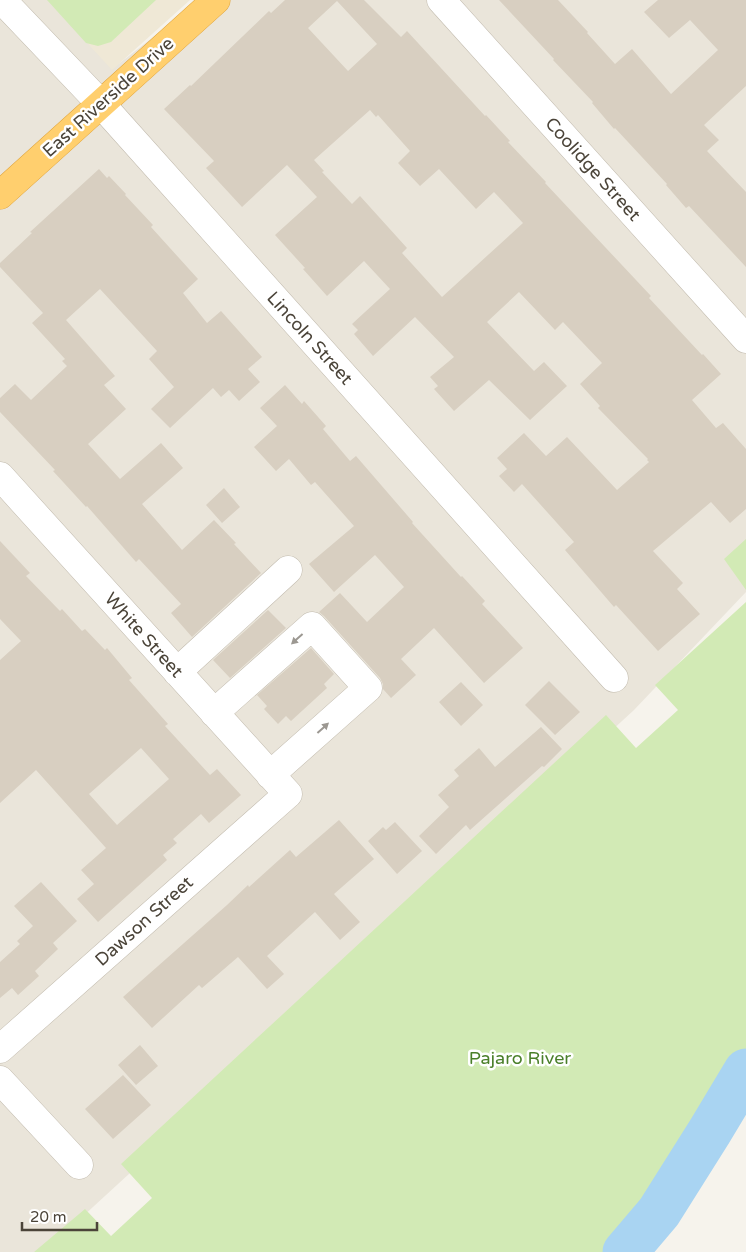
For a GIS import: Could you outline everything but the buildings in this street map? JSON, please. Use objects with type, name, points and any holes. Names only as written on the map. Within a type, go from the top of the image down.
[{"type":"highway","name":"East Riverside Drive","points":[[0,195],[216,0]]},
{"type":"street","name":"Lincoln Street","points":[[2,0],[101,104],[614,678]]},
{"type":"street","name":"Coolidge Street","points":[[441,0],[746,338]]},
{"type":"street","name":"White Street","points":[[0,476],[279,784]]},
{"type":"street","points":[[177,672],[288,570]]},
{"type":"street","name":"Dawson Street","points":[[0,1049],[279,784],[368,688],[312,626],[214,713]]},
{"type":"street","points":[[0,1080],[79,1165]]},
{"type":"shaded area","points":[[0,0],[48,0],[112,69],[201,0],[746,0],[746,592],[634,710],[44,1252],[0,1252]]},
{"type":"shaded area","points":[[48,0],[190,0],[112,70]]},
{"type":"green space","points":[[47,0],[156,0],[111,42],[98,46],[86,43]]},
{"type":"green space","points":[[746,539],[746,590],[724,559]]},
{"type":"green space","name":"Pajaro River","points":[[746,602],[746,1077],[620,1252],[34,1252],[85,1209],[111,1236],[152,1198],[121,1164],[606,715],[636,748],[678,710],[655,685]]},
{"type":"waterway","name":"Pajaro River","points":[[625,1252],[659,1212],[746,1071]]}]
